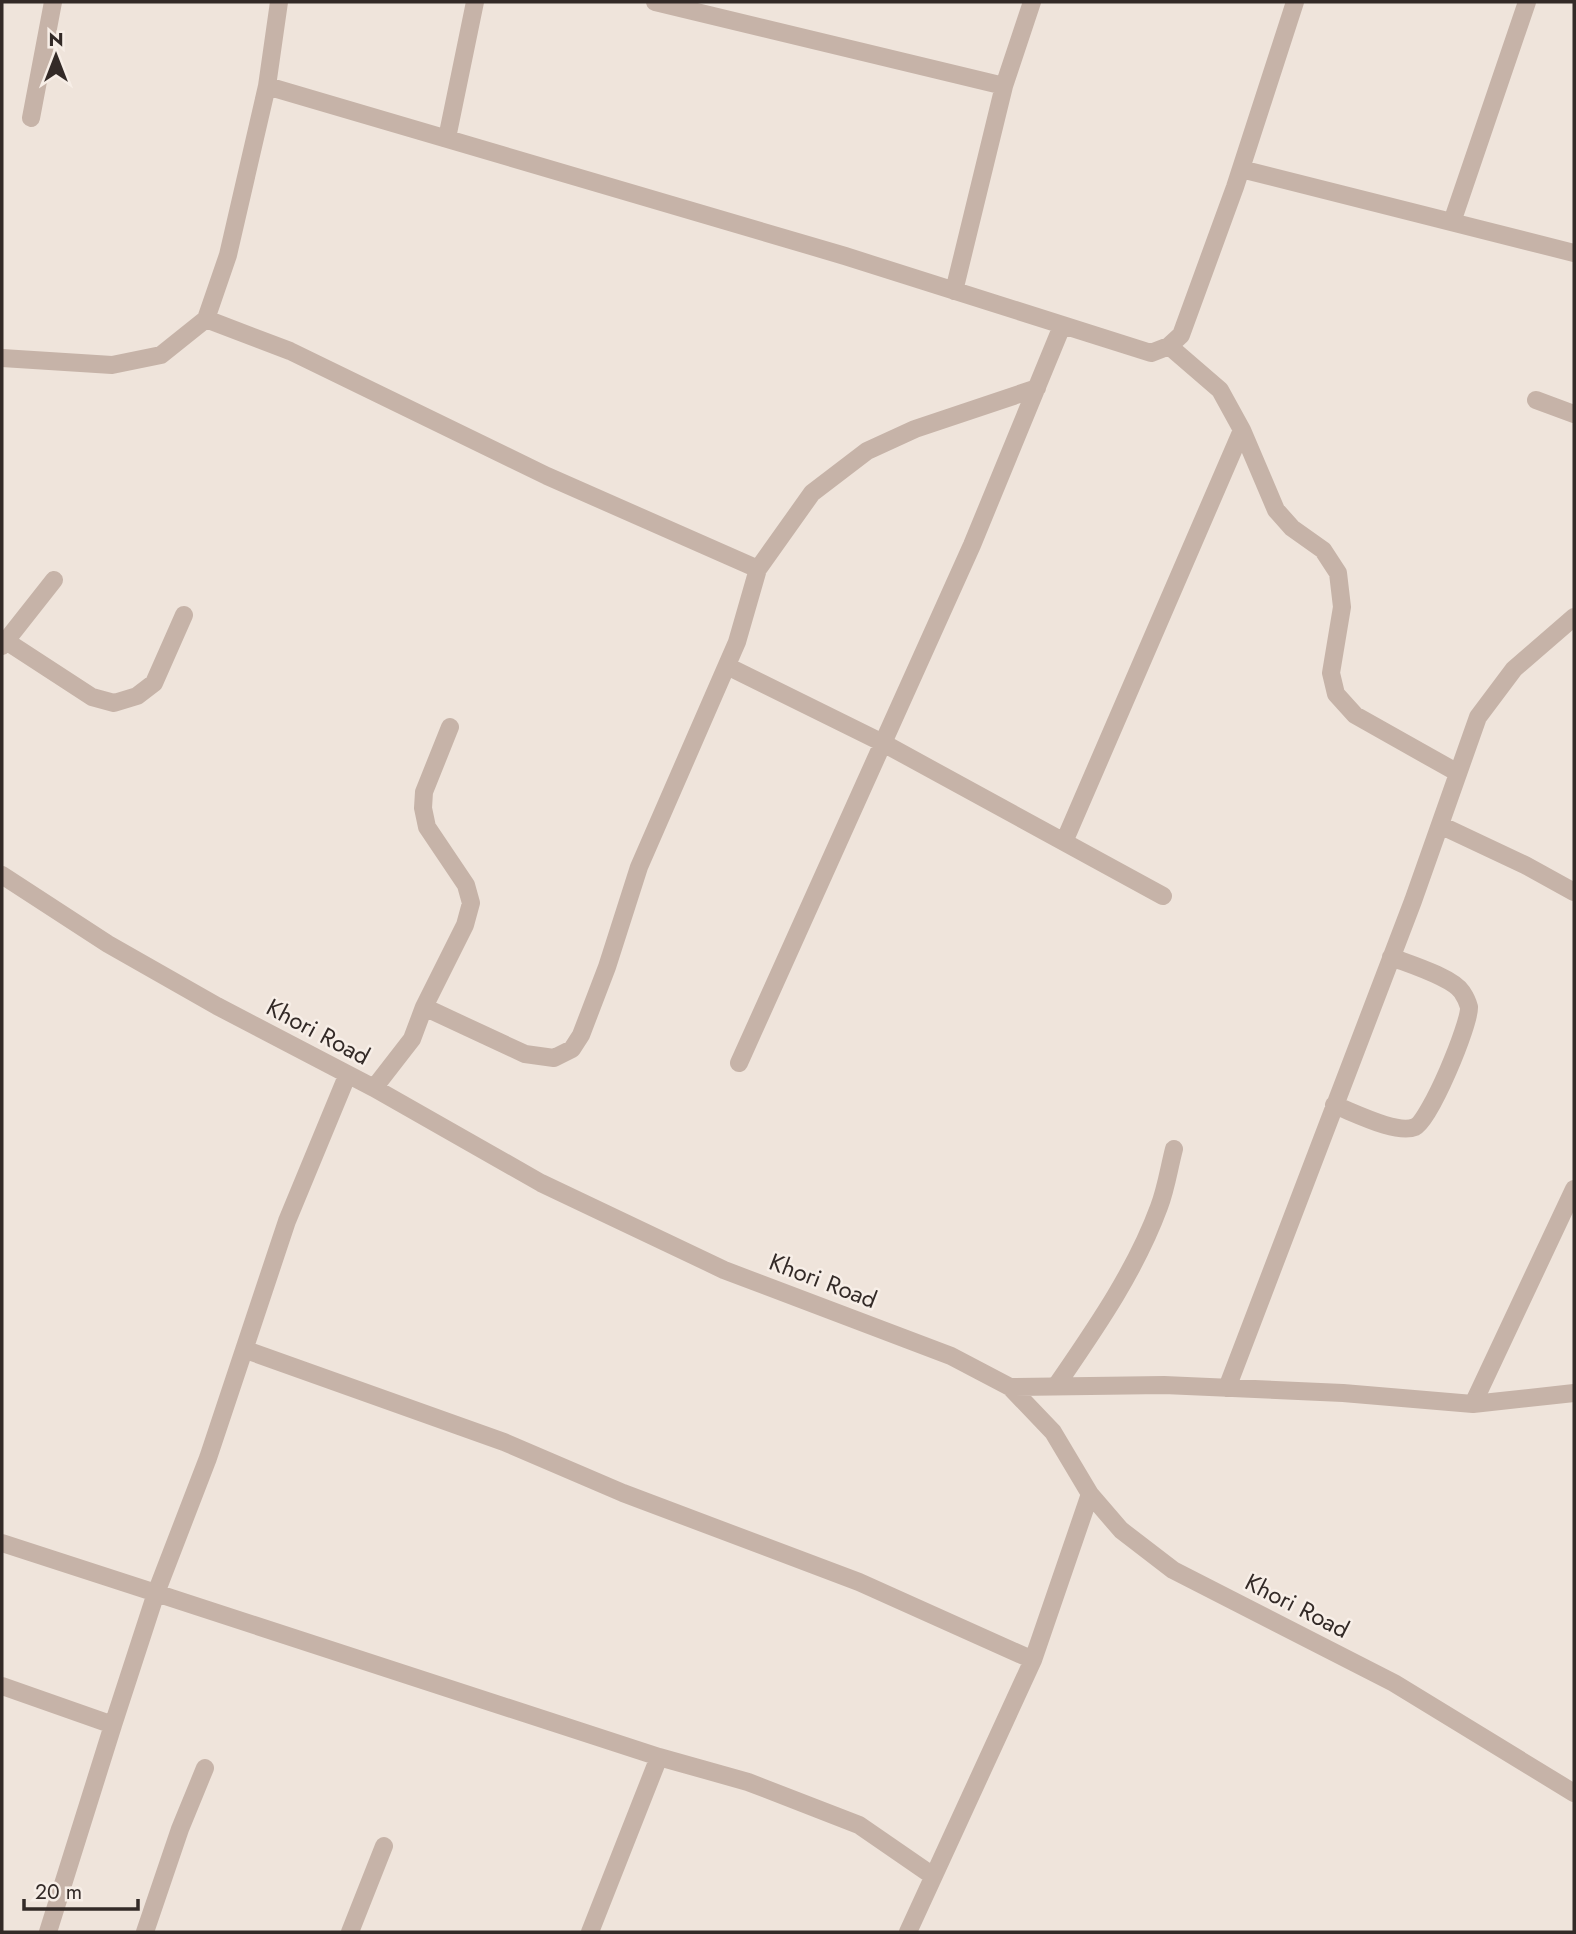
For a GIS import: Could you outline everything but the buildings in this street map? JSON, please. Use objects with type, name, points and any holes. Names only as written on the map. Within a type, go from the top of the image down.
[{"type":"street","points":[[30,118],[53,2]]},
{"type":"street","points":[[2,358],[112,365],[161,355],[206,319],[228,255],[267,86],[279,2]]},
{"type":"street","points":[[447,138],[475,2]]},
{"type":"street","points":[[655,2],[1004,86]]},
{"type":"street","points":[[954,291],[1004,86],[1032,2]]},
{"type":"street","points":[[267,86],[954,291],[1151,353],[1169,346],[1181,335],[1241,169],[1295,2]]},
{"type":"street","points":[[1452,222],[1527,2]]},
{"type":"street","points":[[1241,169],[1574,253]]},
{"type":"street","points":[[206,319],[290,351],[547,475],[758,569]]},
{"type":"street","points":[[739,1063],[972,545],[1062,326]]},
{"type":"street","points":[[1169,346],[1220,390],[1242,429],[1276,510],[1292,528],[1323,550],[1338,573],[1342,607],[1331,673],[1336,694],[1355,715],[1458,774]]},
{"type":"street","points":[[424,1007],[525,1054],[554,1058],[572,1049],[581,1035],[603,978],[639,867],[727,666],[758,569],[812,492],[867,451],[915,429],[1037,388]]},
{"type":"street","points":[[1536,400],[1574,415]]},
{"type":"street","points":[[1064,842],[1242,429]]},
{"type":"street","points":[[54,580],[4,643],[92,697],[114,703],[137,696],[154,683],[184,615]]},
{"type":"street","points":[[1227,1388],[1391,957],[1478,717],[1514,669],[1574,617]]},
{"type":"street","points":[[727,666],[883,743],[1163,896]]},
{"type":"street","points":[[374,1088],[412,1039],[424,1007],[465,925],[471,903],[466,885],[427,827],[423,808],[424,792],[450,727]]},
{"type":"street","points":[[1440,825],[1525,865],[1574,892]]},
{"type":"street","name":"Khori Road","points":[[2,875],[108,944],[347,1076],[374,1088],[541,1183],[724,1270],[951,1356],[1010,1387],[1052,1432],[1090,1494],[1121,1530],[1173,1570],[1394,1683],[1574,1793]]},
{"type":"street","points":[[1334,1105],[1398,1129],[1416,1127],[1428,1115],[1465,1026],[1469,1006],[1461,989],[1438,976],[1391,957]]},
{"type":"street","points":[[48,1932],[156,1593],[246,1350],[287,1221],[347,1076]]},
{"type":"street","points":[[1056,1386],[1103,1317],[1140,1252],[1160,1205],[1174,1149]]},
{"type":"street","points":[[1473,1404],[1574,1189]]},
{"type":"street","points":[[246,1350],[504,1442],[623,1493],[871,1587],[1033,1660]]},
{"type":"street","points":[[1010,1387],[1227,1388],[1473,1404],[1574,1393]]},
{"type":"street","points":[[908,1932],[1033,1660],[1090,1494]]},
{"type":"street","points":[[2,1543],[659,1757],[748,1782],[859,1825],[933,1877]]},
{"type":"street","points":[[2,1686],[113,1725]]},
{"type":"street","points":[[590,1932],[659,1757]]},
{"type":"street","points":[[145,1932],[180,1829],[205,1768]]},
{"type":"street","points":[[350,1932],[384,1846]]}]
